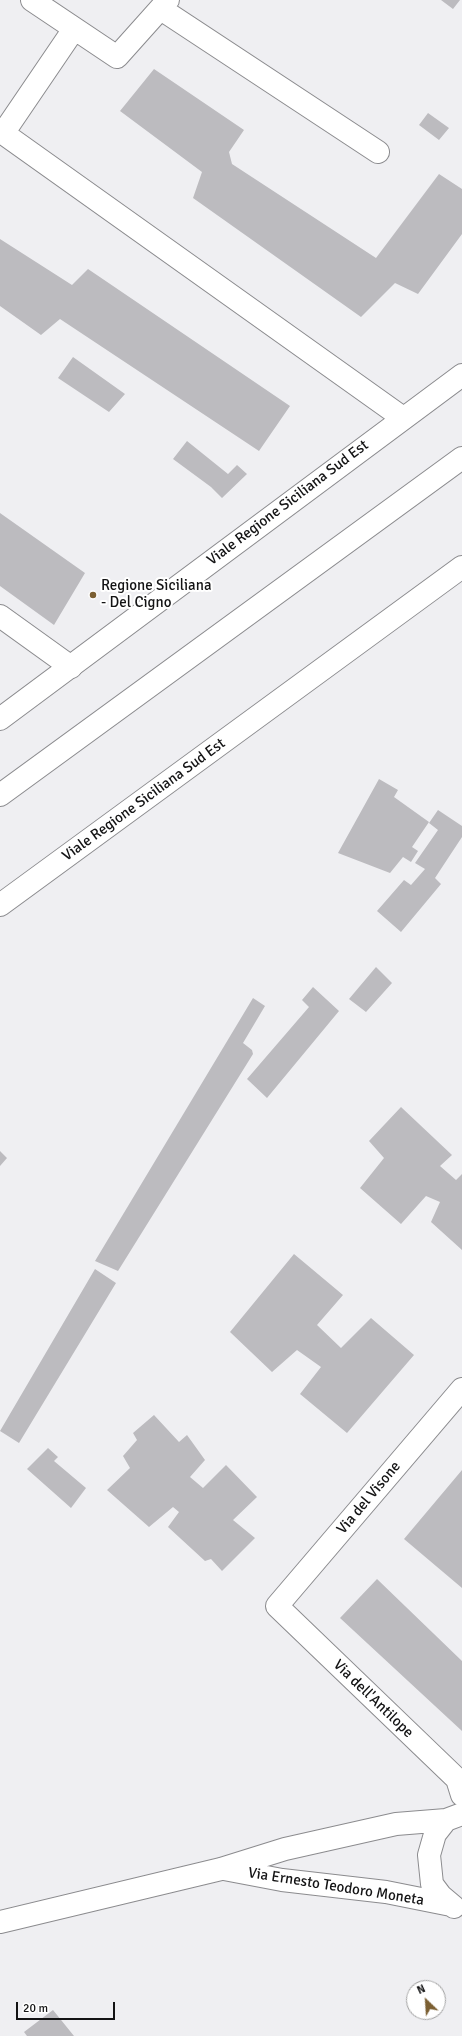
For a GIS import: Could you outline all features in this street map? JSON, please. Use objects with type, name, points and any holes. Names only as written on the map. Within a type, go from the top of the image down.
[{"type":"street","points":[[32,0],[117,57],[164,4],[378,152]]},
{"type":"street","points":[[74,29],[2,131],[403,418]]},
{"type":"street","name":"Viale Regione Siciliana Sud Est","points":[[0,719],[462,374]]},
{"type":"street","points":[[0,795],[462,458]]},
{"type":"street","name":"Viale Regione Siciliana Sud Est","points":[[0,905],[462,567]]},
{"type":"street","points":[[0,616],[70,666]]},
{"type":"street","name":"Via del Visone","points":[[277,1606],[462,1390]]},
{"type":"street","name":"Via dell'Antilope","points":[[277,1606],[457,1779],[462,1795]]},
{"type":"street","points":[[454,1817],[435,1834],[429,1855],[429,1869],[432,1884],[456,1908]]},
{"type":"street","name":"Via Ernesto Teodoro Moneta","points":[[0,1922],[221,1869],[285,1849],[396,1824],[454,1817]]},
{"type":"street","name":"Via Ernesto Teodoro Moneta","points":[[221,1869],[282,1880],[386,1892],[456,1908]]},
{"type":"building","points":[[441,0],[460,0],[453,9]]},
{"type":"building","points":[[154,69],[244,130],[229,152],[232,164],[376,258],[439,174],[462,189],[462,234],[418,294],[395,283],[361,317],[193,198],[202,172],[120,111]]},
{"type":"building","points":[[428,113],[449,128],[439,140],[419,125]]},
{"type":"building","points":[[0,239],[72,285],[88,269],[290,406],[259,451],[60,319],[41,335],[0,306]]},
{"type":"building","points":[[73,357],[125,394],[109,412],[58,378]]},
{"type":"building","points":[[187,441],[228,474],[237,465],[247,474],[222,498],[211,487],[173,459]]},
{"type":"building","points":[[0,513],[85,573],[54,625],[0,586]]},
{"type":"building","points":[[379,779],[398,790],[394,797],[429,822],[412,847],[418,851],[411,862],[403,857],[390,873],[338,853]]},
{"type":"building","points":[[438,810],[462,826],[462,837],[435,878],[441,884],[401,932],[377,911],[404,880],[411,885],[425,869],[415,863],[438,830],[429,823]]},
{"type":"building","points":[[376,967],[392,983],[366,1012],[349,999]]},
{"type":"building","points":[[313,987],[339,1011],[267,1098],[247,1079],[309,1007],[302,1000]]},
{"type":"building","points":[[253,998],[265,1006],[243,1043],[252,1050],[253,1054],[118,1271],[95,1261]]},
{"type":"building","points":[[401,1107],[452,1155],[440,1166],[456,1180],[462,1174],[462,1250],[431,1222],[440,1202],[426,1196],[401,1224],[360,1188],[384,1158],[369,1141]]},
{"type":"building","points":[[0,1151],[7,1158],[0,1166]]},
{"type":"building","points":[[294,1254],[343,1295],[317,1325],[341,1348],[371,1318],[414,1355],[347,1433],[300,1394],[321,1367],[297,1350],[272,1372],[230,1332]]},
{"type":"building","points":[[95,1269],[116,1283],[19,1443],[0,1431]]},
{"type":"building","points":[[154,1415],[179,1442],[187,1435],[205,1460],[190,1477],[203,1488],[226,1465],[257,1497],[233,1520],[255,1538],[222,1571],[211,1559],[205,1561],[168,1527],[179,1512],[173,1507],[149,1527],[107,1490],[130,1468],[123,1456],[137,1440],[133,1433]]},
{"type":"building","points":[[48,1448],[58,1457],[54,1461],[86,1488],[71,1508],[27,1469]]},
{"type":"building","points":[[462,1470],[462,1588],[404,1539]]},
{"type":"building","points":[[377,1579],[462,1661],[462,1731],[340,1618]]},
{"type":"building","points":[[53,2010],[74,2036],[27,2036],[24,2032]]},
{"type":"place","name":"Regione Siciliana - Del Cigno","points":[[93,595]]}]
